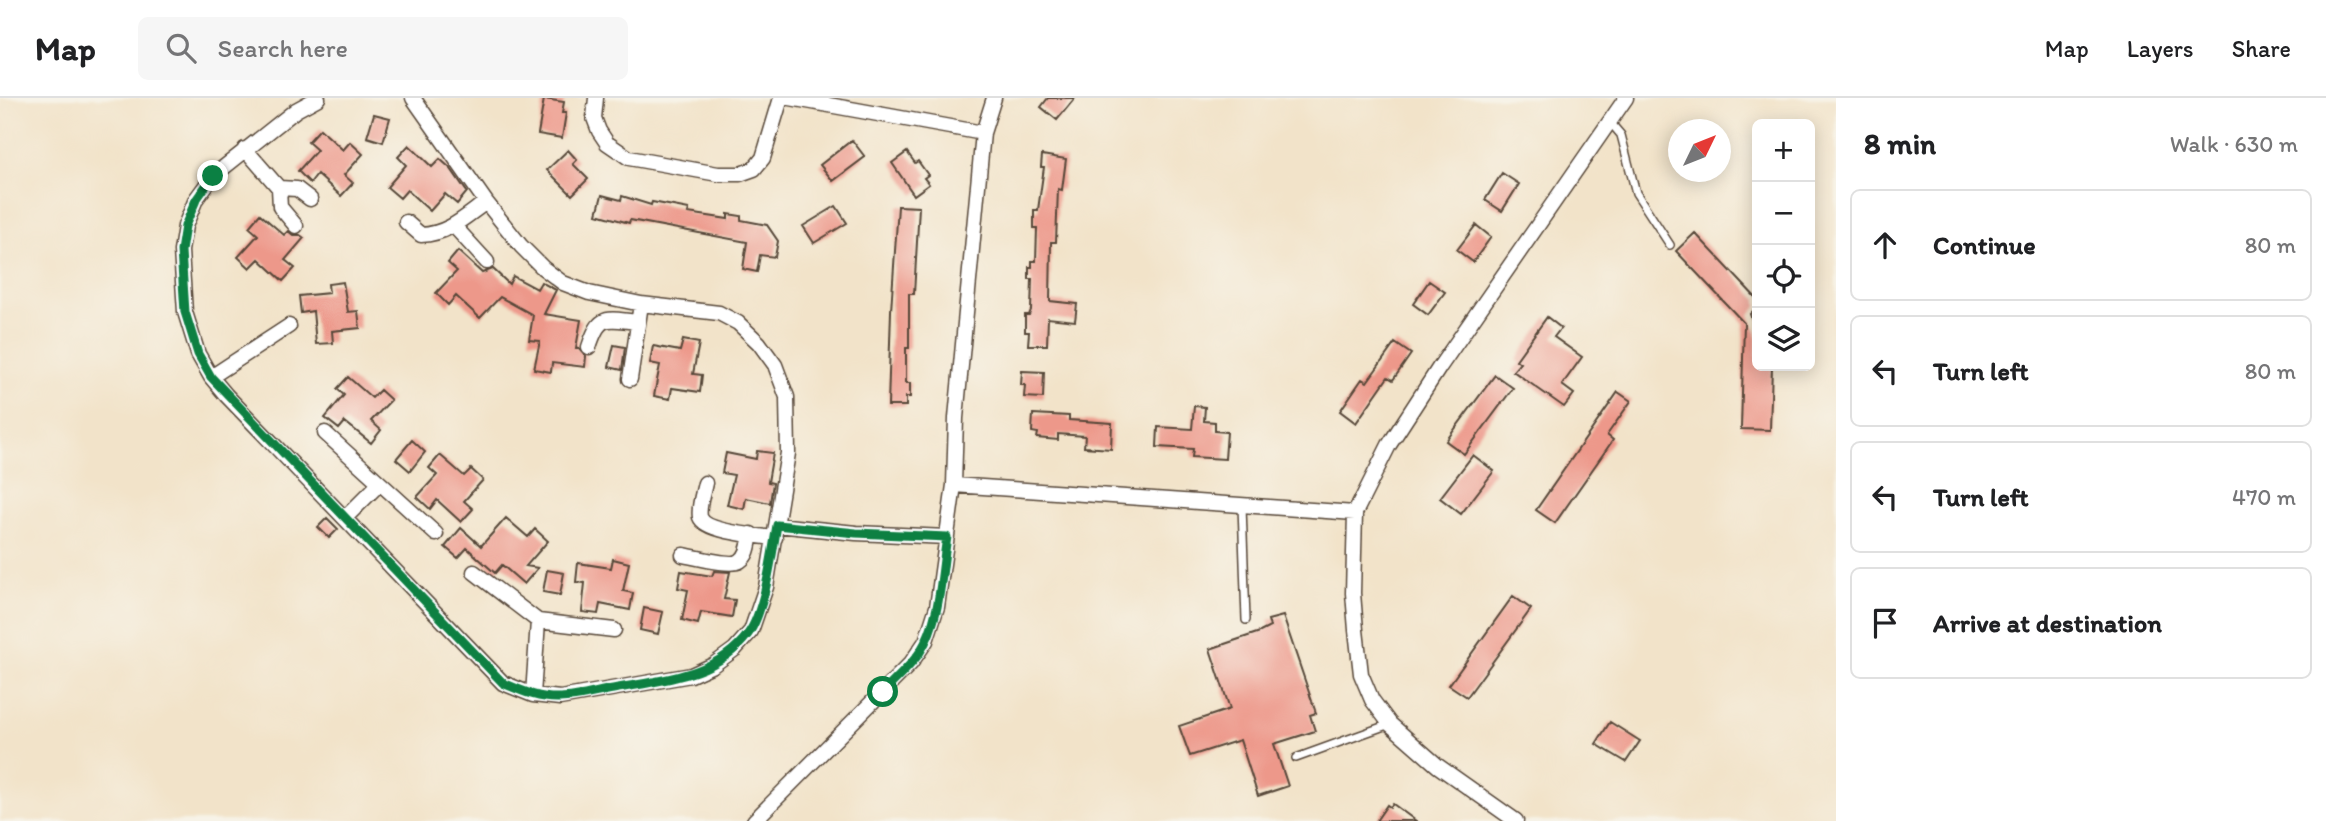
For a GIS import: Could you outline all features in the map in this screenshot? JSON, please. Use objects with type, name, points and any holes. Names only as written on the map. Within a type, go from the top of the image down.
[{"type":"street","points":[[318,98],[296,110],[213,176],[196,200],[185,226],[181,251],[185,312],[198,354],[211,377],[503,683],[533,695],[560,698],[691,675],[713,665],[735,649],[751,631],[766,587],[788,453],[787,397],[775,365],[759,343],[738,323],[719,313],[641,304],[589,293],[563,283],[521,246],[486,202],[413,98]]},
{"type":"street","points":[[596,98],[594,118],[599,131],[607,143],[629,158],[718,174],[740,174],[754,169],[763,158],[781,98]]},
{"type":"street","points":[[790,98],[983,133]]},
{"type":"street","points":[[754,821],[918,655],[929,634],[937,607],[954,485],[956,418],[983,133],[994,98]]},
{"type":"street","points":[[1516,821],[1438,766],[1390,724],[1372,700],[1361,674],[1353,593],[1354,513],[1389,445],[1439,368],[1626,98]]},
{"type":"street","points":[[245,149],[279,188],[279,207],[296,226]]},
{"type":"street","points":[[279,188],[297,189],[310,199]]},
{"type":"street","points":[[406,222],[421,235],[434,234],[453,226],[486,202]]},
{"type":"street","points":[[453,226],[488,262]]},
{"type":"street","points":[[630,379],[641,304]]},
{"type":"street","points":[[589,347],[596,327],[601,322],[611,319],[638,322]]},
{"type":"street","points":[[211,377],[289,326]]},
{"type":"street","points":[[325,433],[436,534]]},
{"type":"street","points":[[705,483],[699,514],[702,522],[712,528],[751,534],[856,533],[947,537]]},
{"type":"street","points":[[345,518],[379,484]]},
{"type":"street","points":[[954,485],[1354,513]]},
{"type":"street","points":[[683,555],[733,563],[741,560],[747,552],[751,534]]},
{"type":"street","points":[[474,572],[538,621],[614,629]]},
{"type":"street","points":[[533,695],[538,621]]},
{"type":"lane","points":[[1610,122],[1621,135],[1636,193],[1670,246]]},
{"type":"lane","points":[[1242,505],[1246,620]]},
{"type":"lane","points":[[1296,758],[1390,724]]},
{"type":"building","points":[[1048,98],[1075,98],[1057,120],[1041,107]]},
{"type":"building","points":[[544,99],[564,102],[562,113],[566,113],[562,138],[538,134]]},
{"type":"building","points":[[374,114],[390,118],[383,142],[367,137]]},
{"type":"building","points":[[320,129],[343,150],[350,142],[363,154],[344,175],[353,183],[341,196],[317,174],[310,183],[298,171],[317,150],[308,142]]},
{"type":"building","points":[[852,140],[865,157],[833,181],[820,165]]},
{"type":"building","points":[[409,145],[432,167],[440,159],[451,169],[467,192],[457,204],[445,194],[430,211],[407,190],[400,198],[387,187],[406,165],[398,157]]},
{"type":"building","points":[[568,150],[577,160],[573,164],[588,179],[572,195],[547,170]]},
{"type":"building","points":[[907,152],[928,175],[924,178],[929,184],[914,195],[892,163]]},
{"type":"building","points":[[1042,155],[1066,159],[1062,190],[1058,189],[1056,242],[1051,242],[1050,301],[1077,304],[1075,321],[1048,318],[1047,345],[1028,345],[1029,332],[1025,332],[1025,315],[1029,315],[1031,310],[1032,279],[1029,279],[1029,267],[1032,267],[1032,261],[1036,261],[1037,228],[1034,228],[1034,210],[1038,210],[1044,167],[1041,167]]},
{"type":"building","points":[[1502,173],[1519,184],[1502,211],[1485,200]]},
{"type":"building","points":[[602,195],[621,200],[622,196],[651,205],[652,202],[689,209],[688,213],[728,219],[728,214],[741,216],[741,220],[767,225],[778,241],[775,257],[760,255],[757,272],[743,269],[747,242],[630,220],[629,223],[597,214]]},
{"type":"building","points":[[836,206],[847,223],[814,243],[803,226]]},
{"type":"building","points":[[898,206],[919,207],[914,294],[909,294],[909,348],[906,348],[906,383],[910,383],[910,397],[906,397],[906,406],[888,406],[891,311]]},
{"type":"building","points":[[260,214],[284,235],[288,231],[304,238],[285,260],[295,268],[283,281],[259,259],[250,268],[238,257],[258,235],[249,227]]},
{"type":"building","points":[[1476,225],[1491,237],[1473,262],[1457,250]]},
{"type":"building","points":[[1695,233],[1752,294],[1752,371],[1772,371],[1770,430],[1741,429],[1744,323],[1676,251]]},
{"type":"building","points":[[458,251],[482,273],[493,269],[509,284],[513,276],[537,289],[541,282],[556,290],[544,314],[581,320],[576,348],[586,356],[585,367],[552,363],[551,372],[534,369],[540,341],[529,340],[533,315],[500,297],[480,318],[456,296],[448,305],[436,293],[457,271],[448,263]]},
{"type":"building","points":[[1429,281],[1445,292],[1428,315],[1413,304]]},
{"type":"building","points":[[343,282],[348,312],[358,311],[360,328],[332,331],[333,343],[316,344],[313,311],[301,313],[299,296],[329,293],[328,284]]},
{"type":"building","points":[[1547,317],[1561,328],[1554,337],[1582,357],[1562,385],[1574,394],[1564,407],[1513,371],[1520,363],[1516,360]]},
{"type":"building","points":[[683,340],[699,343],[693,374],[702,375],[700,392],[672,388],[670,399],[654,396],[660,365],[650,363],[653,346],[680,351]]},
{"type":"building","points":[[1395,343],[1411,354],[1393,380],[1388,377],[1356,423],[1340,411],[1362,379],[1367,382]]},
{"type":"building","points":[[614,345],[625,347],[622,370],[609,367]]},
{"type":"building","points":[[1022,371],[1044,372],[1043,398],[1024,397]]},
{"type":"building","points":[[1495,375],[1513,388],[1464,454],[1446,441]]},
{"type":"building","points":[[348,377],[372,398],[380,390],[391,400],[371,421],[381,430],[371,443],[345,422],[339,429],[325,418],[344,395],[337,389]]},
{"type":"building","points":[[1618,392],[1631,401],[1607,435],[1613,440],[1555,523],[1536,510]]},
{"type":"building","points":[[1194,406],[1205,407],[1204,421],[1215,422],[1215,431],[1227,432],[1225,459],[1192,457],[1193,449],[1157,447],[1158,427],[1192,429]]},
{"type":"building","points":[[1033,414],[1112,423],[1111,449],[1084,447],[1085,436],[1058,434],[1058,440],[1037,438],[1038,433],[1032,432]]},
{"type":"building","points":[[412,440],[425,452],[410,471],[396,459]]},
{"type":"building","points":[[757,451],[773,453],[768,482],[773,483],[770,503],[746,498],[744,509],[727,505],[734,475],[722,473],[726,453],[756,459]]},
{"type":"building","points":[[440,455],[464,476],[471,469],[483,480],[464,501],[473,509],[461,522],[437,500],[430,509],[417,497],[437,475],[429,468]]},
{"type":"building","points":[[1473,455],[1494,471],[1461,514],[1440,498]]},
{"type":"building","points":[[327,518],[338,529],[329,538],[318,527]]},
{"type":"building","points":[[506,518],[528,537],[535,529],[548,541],[526,566],[538,568],[524,584],[502,565],[495,573],[467,548],[458,558],[445,547],[461,528],[481,546]]},
{"type":"building","points":[[613,559],[629,563],[623,591],[633,593],[630,610],[600,604],[598,614],[582,612],[585,583],[576,582],[578,563],[611,568]]},
{"type":"building","points":[[547,570],[564,573],[560,595],[543,592]]},
{"type":"building","points":[[681,571],[712,576],[714,571],[730,572],[724,599],[735,600],[732,617],[701,612],[698,624],[682,620],[688,590],[678,588]]},
{"type":"building","points":[[1513,596],[1531,609],[1467,697],[1449,685]]},
{"type":"building","points":[[644,608],[663,612],[658,634],[640,630]]},
{"type":"building","points":[[1283,616],[1316,713],[1310,715],[1315,731],[1274,744],[1288,786],[1258,796],[1240,740],[1190,756],[1179,726],[1230,709],[1210,649],[1260,632],[1270,627],[1268,620]]},
{"type":"building","points":[[1610,722],[1640,741],[1626,762],[1596,744]]},
{"type":"building","points":[[1393,804],[1416,821],[1376,821],[1387,805],[1390,807]]},
{"type":"route","points":[[213,176],[196,200],[185,226],[181,251],[185,312],[198,354],[211,377],[503,683],[533,695],[560,698],[691,675],[713,665],[735,649],[751,631],[766,587],[777,525],[856,533],[947,537],[937,607],[922,649],[883,692]]}]
